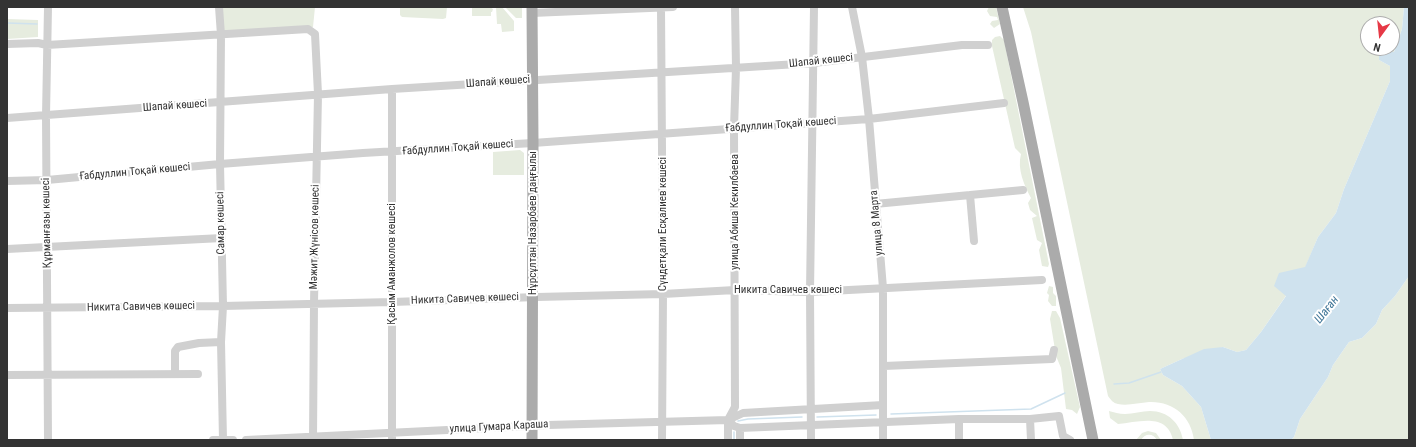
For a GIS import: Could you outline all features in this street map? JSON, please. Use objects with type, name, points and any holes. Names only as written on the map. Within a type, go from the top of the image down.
[{"type":"main road","points":[[1002,7],[1093,440]]},
{"type":"main road","points":[[1008,7],[1029,101],[1099,440]]},
{"type":"main road","name":"Нұрсұлтан Назарбаев даңғылы","points":[[532,10],[535,297],[532,440]]},
{"type":"street","name":"Құрманғазы көшесі","points":[[48,7],[46,116],[48,440]]},
{"type":"street","name":"Самар көшесі","points":[[219,7],[221,35],[220,164],[223,306],[221,342],[223,440]]},
{"type":"street","points":[[532,10],[674,7]]},
{"type":"street","name":"улица Абиша Кекилбаева","points":[[728,440],[728,420],[735,407],[735,7]]},
{"type":"street","points":[[811,440],[810,292],[814,7]]},
{"type":"street","name":"улица 8 Марта","points":[[852,7],[862,57],[869,119],[883,288],[883,440]]},
{"type":"street","name":"Сүндетқали Есқалиев көшесі","points":[[661,8],[664,294],[662,440]]},
{"type":"street","name":"Мәжит Жүнісов көшесі","points":[[221,35],[308,30],[315,34],[318,94],[313,438]]},
{"type":"street","points":[[7,44],[38,43],[47,45],[221,35]]},
{"type":"street","name":"Шапай көшесі","points":[[7,118],[318,94],[814,63],[962,45],[988,45]]},
{"type":"street","name":"Қасым Аманжолов көшесі","points":[[392,89],[392,436]]},
{"type":"street","name":"Ғабдуллин Тоқай көшесі","points":[[7,181],[47,180],[220,164],[869,119],[1004,104]]},
{"type":"street","points":[[875,204],[1023,190]]},
{"type":"street","points":[[970,195],[974,241]]},
{"type":"street","points":[[7,249],[222,238]]},
{"type":"street","name":"Никита Савичев көшесі","points":[[7,308],[223,306],[392,302],[664,294],[735,290],[810,292],[1042,280]]},
{"type":"street","points":[[175,374],[175,351],[178,347],[198,343],[221,342]]},
{"type":"street","points":[[884,366],[1052,359],[1054,350]]},
{"type":"street","points":[[7,375],[198,374]]},
{"type":"street","name":"улица Гумара Караша","points":[[246,440],[392,436],[532,426],[728,420],[743,413],[883,405]]},
{"type":"street","points":[[728,420],[734,426],[740,428],[959,419],[1030,419],[1059,416],[1063,436],[1070,440]]},
{"type":"street","points":[[959,419],[959,440]]},
{"type":"street","points":[[1030,419],[1031,440]]},
{"type":"street","points":[[740,428],[740,440]]},
{"type":"street","points":[[213,440],[233,440]]},
{"type":"shaded area","points":[[221,7],[315,7],[313,27],[222,32]]},
{"type":"shaded area","points":[[400,7],[447,7],[446,18],[402,17],[400,15]]},
{"type":"shaded area","points":[[472,7],[490,7],[493,9],[491,16],[472,16]]},
{"type":"shaded area","points":[[496,7],[502,7],[514,21],[514,31],[502,32],[501,24],[497,24]]},
{"type":"shaded area","points":[[505,7],[522,7],[522,18],[516,18]]},
{"type":"shaded area","points":[[989,7],[996,7],[1000,24],[994,28],[990,24],[992,21],[998,20],[997,17],[990,16],[987,11]]},
{"type":"shaded area","points":[[1023,7],[1404,7],[1400,35],[1400,16],[1360,16],[1360,56],[1386,56],[1379,60],[1390,66],[1390,81],[1344,189],[1336,213],[1318,237],[1305,268],[1261,332],[1246,350],[1237,352],[1223,347],[1182,359],[1160,369],[1163,375],[1182,386],[1201,407],[1211,440],[1194,440],[1192,431],[1185,417],[1173,407],[1166,404],[1149,402],[1122,405],[1116,404],[1108,396],[1031,32]]},
{"type":"shaded area","points":[[7,19],[38,20],[38,37],[7,39]]},
{"type":"shaded area","points":[[1000,36],[1004,40],[1049,264],[1048,267],[1042,266],[1039,250],[1042,243],[1037,240],[1032,218],[1037,216],[1030,210],[1028,203],[1031,198],[1021,171],[1021,154],[1015,148],[992,46],[992,40],[995,37]]},
{"type":"shaded area","points":[[520,150],[524,153],[524,175],[493,175],[493,152]]},
{"type":"shaded area","points":[[1409,276],[1409,440],[1291,440],[1294,437],[1300,419],[1349,342],[1362,338],[1376,324],[1382,310],[1395,296]]},
{"type":"shaded area","points":[[1049,286],[1053,287],[1053,293],[1056,296],[1056,306],[1052,306],[1048,301],[1049,295],[1047,293]]},
{"type":"shaded area","points":[[1052,311],[1056,311],[1060,318],[1080,407],[1077,414],[1072,410],[1066,409],[1061,368],[1056,356],[1050,319]]},
{"type":"shaded area","points":[[1109,411],[1123,414],[1144,411],[1162,413],[1176,423],[1183,440],[1173,440],[1170,431],[1165,425],[1158,422],[1143,421],[1118,424],[1110,418]]},
{"type":"shaded area","points":[[1148,431],[1156,433],[1161,440],[1157,440],[1151,435],[1147,435],[1141,440],[1136,440],[1142,433]]},
{"type":"water","name":"Шаған","points":[[1404,7],[1409,7],[1409,276],[1395,296],[1382,310],[1376,324],[1362,338],[1349,342],[1300,419],[1294,437],[1291,440],[1211,440],[1201,407],[1182,386],[1163,375],[1160,369],[1204,349],[1223,347],[1237,352],[1246,350],[1261,332],[1286,296],[1274,286],[1279,273],[1305,267],[1318,237],[1336,213],[1344,189],[1390,81],[1390,66],[1379,60],[1379,56],[1400,56],[1400,35]]},
{"type":"waterway","points":[[7,23],[37,24]]},
{"type":"waterway","points":[[1114,384],[1129,383],[1161,372]]},
{"type":"waterway","points":[[891,414],[1031,409],[1065,393]]},
{"type":"waterway","points":[[817,417],[876,415]]},
{"type":"waterway","points":[[738,421],[748,419],[802,417]]},
{"type":"waterway","points":[[734,432],[734,440]]}]
